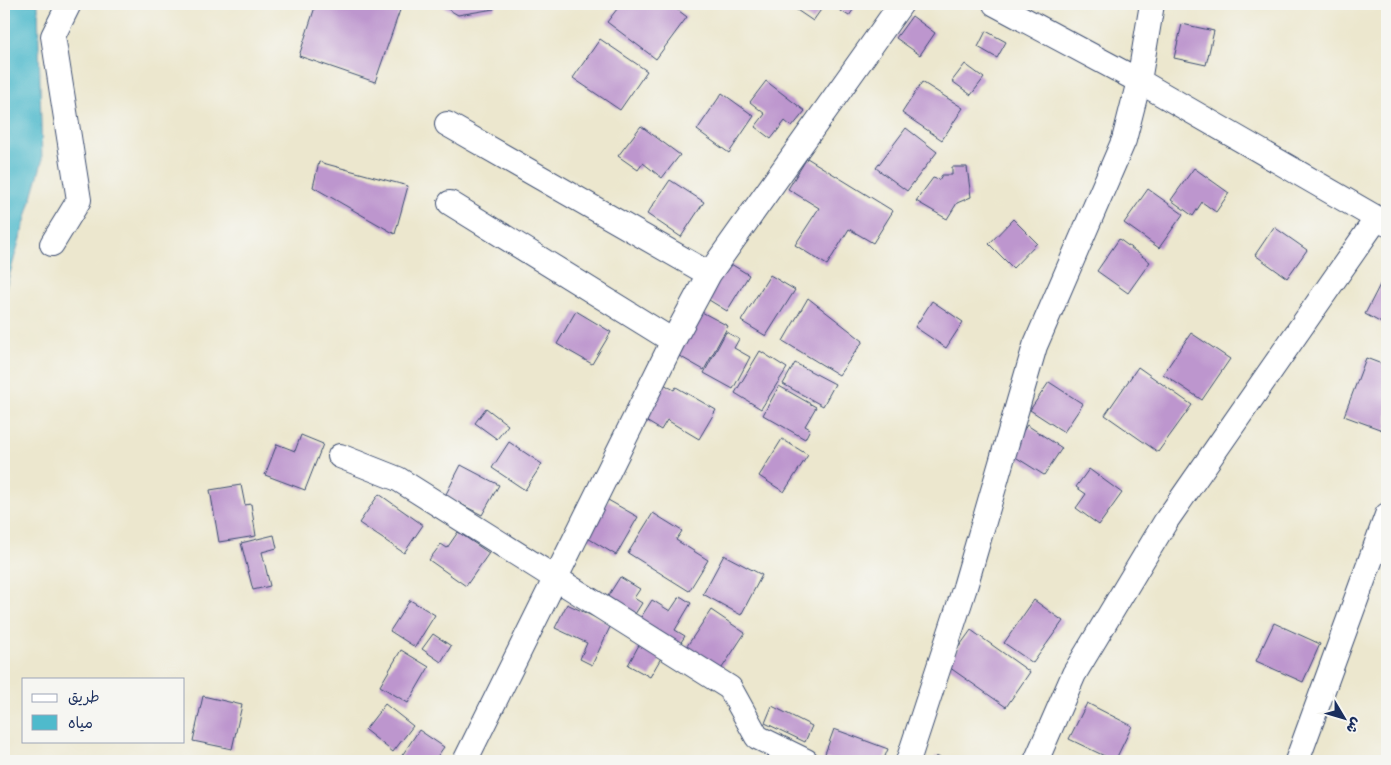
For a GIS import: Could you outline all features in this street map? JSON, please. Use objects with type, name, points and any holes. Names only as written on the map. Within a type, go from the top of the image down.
[{"type":"street","points":[[52,244],[79,200],[53,36],[68,4]]},
{"type":"street","points":[[465,761],[672,341],[709,274],[901,4]]},
{"type":"street","points":[[995,4],[1139,80],[1382,221],[1166,521],[1074,674],[1036,761]]},
{"type":"street","points":[[908,761],[965,587],[1035,346],[1124,140],[1139,80],[1152,4]]},
{"type":"street","points":[[447,124],[709,274]]},
{"type":"street","points":[[450,203],[672,341]]},
{"type":"street","points":[[340,456],[398,478],[730,688],[757,737],[806,761]]},
{"type":"street","points":[[1296,761],[1387,515]]},
{"type":"water","points":[[4,4],[38,4],[42,162],[4,294]]},
{"type":"building","points":[[316,4],[381,4],[400,10],[375,82],[299,56]]},
{"type":"building","points":[[439,4],[497,4],[494,9],[458,15]]},
{"type":"building","points":[[621,4],[670,4],[687,17],[656,59],[607,22]]},
{"type":"building","points":[[788,4],[825,4],[813,21]]},
{"type":"building","points":[[834,4],[857,4],[849,16],[833,6]]},
{"type":"building","points":[[912,16],[935,33],[920,55],[896,38]]},
{"type":"building","points":[[1182,24],[1214,31],[1206,65],[1174,58]]},
{"type":"building","points":[[986,31],[1006,42],[997,58],[978,47]]},
{"type":"building","points":[[600,39],[647,71],[620,110],[573,78]]},
{"type":"building","points":[[965,64],[984,78],[971,95],[952,81]]},
{"type":"building","points":[[766,81],[805,111],[792,127],[785,121],[771,139],[755,127],[765,114],[750,102]]},
{"type":"building","points":[[922,82],[963,108],[942,140],[902,113]]},
{"type":"building","points":[[722,93],[754,116],[729,153],[697,130]]},
{"type":"building","points":[[641,126],[680,155],[662,178],[643,163],[638,170],[618,156]]},
{"type":"building","points":[[906,128],[937,152],[907,191],[876,168]]},
{"type":"building","points":[[807,158],[893,211],[873,243],[849,229],[827,265],[795,245],[819,208],[788,189]]},
{"type":"building","points":[[319,162],[408,186],[395,234],[313,187]]},
{"type":"building","points":[[952,167],[967,167],[971,197],[957,203],[947,219],[916,201],[933,178],[939,180],[942,175],[952,175]]},
{"type":"building","points":[[1194,168],[1229,193],[1216,212],[1202,202],[1193,216],[1171,200]]},
{"type":"building","points":[[670,180],[704,202],[681,237],[647,214]]},
{"type":"building","points":[[1148,189],[1183,214],[1159,248],[1124,223]]},
{"type":"building","points":[[1013,219],[1037,243],[1013,268],[989,244]]},
{"type":"building","points":[[1274,227],[1307,250],[1287,278],[1255,255]]},
{"type":"building","points":[[1119,239],[1150,262],[1128,293],[1097,271]]},
{"type":"building","points":[[726,261],[749,275],[727,311],[704,297]]},
{"type":"building","points":[[1387,271],[1387,326],[1365,314]]},
{"type":"building","points":[[770,275],[795,290],[766,336],[741,321]]},
{"type":"building","points":[[808,298],[863,341],[839,375],[783,341]]},
{"type":"building","points":[[932,301],[963,322],[946,348],[915,327]]},
{"type":"building","points":[[698,310],[728,326],[704,370],[674,353]]},
{"type":"building","points":[[576,311],[611,332],[592,364],[557,344]]},
{"type":"building","points":[[726,332],[739,339],[734,348],[750,357],[733,389],[704,373]]},
{"type":"building","points":[[1191,333],[1230,359],[1202,400],[1163,374]]},
{"type":"building","points":[[760,351],[787,368],[761,409],[735,393]]},
{"type":"building","points":[[1366,358],[1387,366],[1387,426],[1385,431],[1344,416]]},
{"type":"building","points":[[795,363],[835,384],[823,406],[783,384]]},
{"type":"building","points":[[1138,367],[1192,405],[1158,452],[1105,415]]},
{"type":"building","points":[[1049,382],[1083,404],[1064,432],[1030,410]]},
{"type":"building","points":[[662,383],[674,390],[676,387],[716,410],[699,439],[667,420],[661,430],[641,418]]},
{"type":"building","points":[[779,386],[816,407],[805,426],[810,429],[805,439],[763,415]]},
{"type":"building","points":[[486,408],[508,425],[497,439],[475,423]]},
{"type":"building","points":[[1027,425],[1062,448],[1044,475],[1009,453]]},
{"type":"building","points":[[301,435],[323,444],[305,490],[265,475],[277,444],[295,451]]},
{"type":"building","points":[[782,439],[808,455],[784,492],[759,476]]},
{"type":"building","points":[[509,442],[542,464],[525,490],[492,468]]},
{"type":"building","points":[[461,465],[499,485],[482,515],[445,496]]},
{"type":"building","points":[[1089,469],[1122,493],[1099,525],[1076,508],[1086,494],[1076,487]]},
{"type":"building","points":[[241,485],[245,505],[251,504],[256,536],[219,542],[210,490]]},
{"type":"building","points":[[379,494],[423,525],[404,553],[359,523]]},
{"type":"building","points":[[608,500],[638,517],[616,555],[586,537]]},
{"type":"building","points":[[653,513],[682,531],[676,540],[708,560],[689,591],[628,553]]},
{"type":"building","points":[[458,532],[489,553],[466,586],[429,560],[441,544],[447,548]]},
{"type":"building","points":[[274,535],[277,548],[262,552],[270,586],[253,590],[241,543]]},
{"type":"building","points":[[724,555],[762,575],[741,615],[703,594]]},
{"type":"building","points":[[620,577],[640,589],[634,598],[642,603],[630,622],[603,604]]},
{"type":"building","points":[[680,596],[691,603],[675,630],[685,636],[676,650],[636,625],[652,600],[670,611]]},
{"type":"building","points":[[410,600],[435,615],[415,647],[390,631]]},
{"type":"building","points":[[1034,600],[1063,621],[1033,663],[1004,643]]},
{"type":"building","points":[[567,604],[611,625],[592,665],[580,659],[587,643],[555,628]]},
{"type":"building","points":[[711,610],[745,633],[718,674],[683,652]]},
{"type":"building","points":[[1274,623],[1320,644],[1303,682],[1256,661]]},
{"type":"building","points":[[971,630],[1030,672],[1006,707],[946,665]]},
{"type":"building","points":[[433,634],[451,646],[441,662],[422,649]]},
{"type":"building","points":[[639,645],[661,658],[650,677],[628,665]]},
{"type":"building","points":[[401,650],[429,667],[408,703],[380,686]]},
{"type":"building","points":[[203,696],[242,705],[232,749],[193,741]]},
{"type":"building","points":[[1087,703],[1132,726],[1115,761],[1069,739]]},
{"type":"building","points":[[385,704],[413,726],[393,752],[365,730]]},
{"type":"building","points":[[772,706],[812,726],[805,742],[765,723]]},
{"type":"building","points":[[834,729],[888,749],[883,761],[823,759]]},
{"type":"building","points":[[419,730],[444,747],[434,761],[399,760]]},
{"type":"building","points":[[936,756],[947,761],[934,761]]}]
